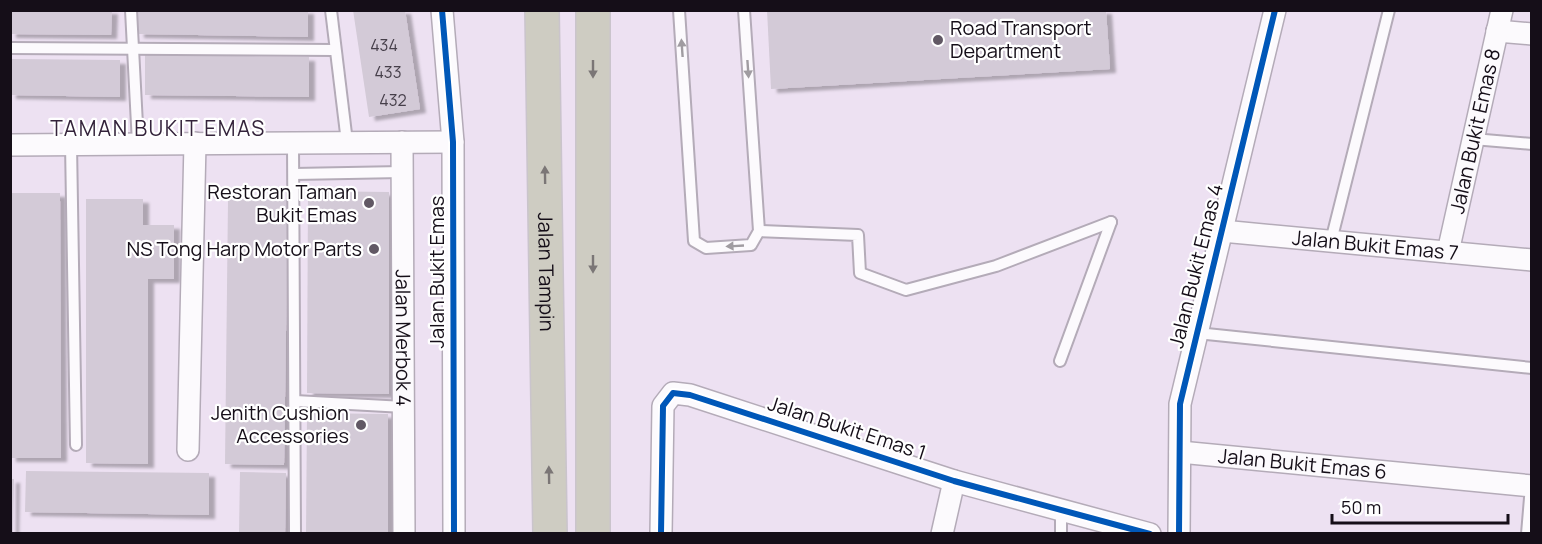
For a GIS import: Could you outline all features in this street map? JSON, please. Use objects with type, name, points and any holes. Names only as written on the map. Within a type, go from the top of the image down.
[{"type":"highway","name":"Jalan Tampin","points":[[542,10],[550,534]]},
{"type":"highway","points":[[593,10],[593,534]]},
{"type":"street","name":"Jalan Bukit Emas","points":[[442,10],[453,142],[454,534]]},
{"type":"street","name":"Jalan Bukit Emas 4","points":[[1179,534],[1180,404],[1275,10]]},
{"type":"street","points":[[1499,20],[1532,34]]},
{"type":"street","name":"Jalan Bukit Emas 8","points":[[1448,252],[1499,20]]},
{"type":"street","name":"Jalan Merbok 4","points":[[402,142],[404,534]]},
{"type":"street","points":[[10,145],[453,142]]},
{"type":"street","points":[[188,450],[195,143]]},
{"type":"street","name":"Jalan Bukit Emas 7","points":[[1222,231],[1532,260]]},
{"type":"street","name":"Jalan Bukit Emas 1","points":[[662,534],[663,406],[672,393],[690,394],[954,481],[1150,534]]},
{"type":"street","name":"Jalan Bukit Emas 6","points":[[1180,452],[1531,486]]},
{"type":"street","points":[[942,534],[954,481]]},
{"type":"lane","points":[[131,10],[138,144]]},
{"type":"lane","points":[[331,10],[347,142]]},
{"type":"lane","points":[[679,10],[694,242],[706,248],[751,245],[759,231],[744,10]]},
{"type":"lane","points":[[1331,241],[1389,10]]},
{"type":"lane","points":[[10,48],[335,50]]},
{"type":"lane","points":[[1473,139],[1532,144]]},
{"type":"lane","points":[[293,143],[295,534]]},
{"type":"lane","points":[[71,144],[76,445]]},
{"type":"lane","points":[[294,174],[402,172]]},
{"type":"lane","points":[[759,231],[858,235],[860,273],[906,290],[996,266],[1111,222],[1060,361]]},
{"type":"lane","points":[[1197,333],[1532,368]]},
{"type":"lane","points":[[295,401],[404,407]]},
{"type":"lane","points":[[1527,534],[1531,486]]},
{"type":"lane","points":[[1061,510],[1061,534]]},
{"type":"building","points":[[10,10],[112,10],[111,35],[10,34]]},
{"type":"building","points":[[138,10],[308,10],[308,37],[138,34]]},
{"type":"building","points":[[353,10],[405,10],[420,109],[369,117]]},
{"type":"building","name":"Road Transport Department","points":[[767,10],[1106,10],[1110,69],[771,89]]},
{"type":"building","points":[[145,55],[309,57],[309,97],[145,95]]},
{"type":"building","points":[[10,59],[120,60],[120,97],[10,95]]},
{"type":"building","points":[[308,191],[389,192],[389,394],[307,393]]},
{"type":"building","points":[[10,193],[60,193],[61,458],[10,458]]},
{"type":"building","points":[[86,199],[143,199],[143,225],[174,225],[174,279],[148,279],[148,464],[86,463]]},
{"type":"building","points":[[228,199],[288,200],[284,465],[225,464]]},
{"type":"building","points":[[307,413],[388,414],[388,534],[306,534]]},
{"type":"building","points":[[26,471],[209,473],[209,515],[25,512]]},
{"type":"building","points":[[240,472],[286,473],[285,534],[239,534]]},
{"type":"building","points":[[10,479],[14,479],[13,534],[10,534]]},
{"type":"cycle path","points":[[442,10],[453,142],[454,534]]},
{"type":"cycle path","points":[[1179,534],[1180,404],[1275,10]]},
{"type":"cycle path","points":[[661,534],[663,406],[673,393],[690,395],[954,481],[1150,534]]},
{"type":"place","name":"Road Transport Department","points":[[938,40]]},
{"type":"place","name":"Restoran Taman Bukit Emas","points":[[369,203]]},
{"type":"place","name":"NS Tong Harp Motor Parts","points":[[374,249]]},
{"type":"place","name":"Jenith Cushion Accessories","points":[[361,425]]},
{"type":"district","name":"TAMAN BUKIT EMAS","points":[[158,129]]}]
